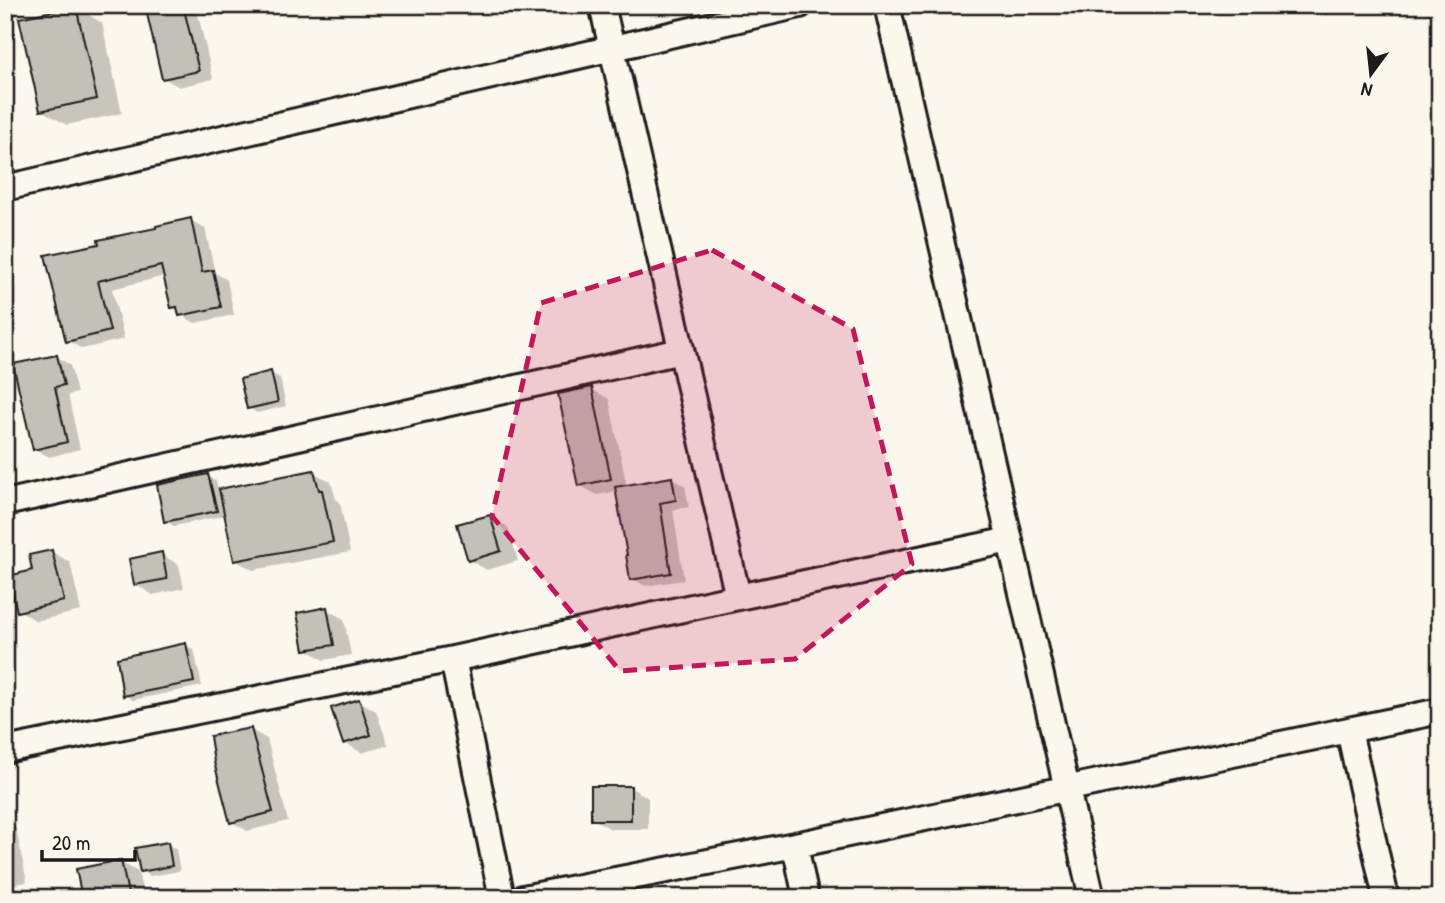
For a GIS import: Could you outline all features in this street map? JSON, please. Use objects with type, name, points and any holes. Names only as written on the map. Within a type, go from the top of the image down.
[{"type":"street","points":[[602,5],[738,597]]},
{"type":"street","points":[[5,188],[800,5]]},
{"type":"street","points":[[887,5],[1092,898]]},
{"type":"street","points":[[5,503],[681,351]]},
{"type":"street","points":[[5,750],[453,659],[1010,540]]},
{"type":"street","points":[[453,659],[502,898]]},
{"type":"street","points":[[523,898],[795,845],[1440,711]]},
{"type":"street","points":[[1349,730],[1386,898]]},
{"type":"street","points":[[795,845],[806,898]]},
{"type":"highlighted area","points":[[712,250],[853,329],[912,564],[795,659],[620,671],[492,516],[541,303]]},
{"type":"building","points":[[145,5],[183,5],[199,71],[162,79]]},
{"type":"building","points":[[76,6],[97,99],[40,111],[19,18]]},
{"type":"building","points":[[191,218],[202,272],[213,270],[221,307],[179,316],[177,307],[171,308],[161,266],[98,281],[110,331],[66,342],[45,255],[99,244],[98,240]]},
{"type":"building","points":[[57,355],[64,385],[55,387],[67,442],[33,450],[13,364]]},
{"type":"building","points":[[271,371],[278,402],[247,409],[240,379]]},
{"type":"building","points":[[592,387],[611,479],[578,486],[558,394]]},
{"type":"building","points":[[314,470],[319,490],[322,490],[333,542],[234,561],[219,489]]},
{"type":"building","points":[[208,474],[217,511],[164,522],[157,485]]},
{"type":"building","points":[[672,477],[676,500],[660,503],[671,573],[630,580],[615,487]]},
{"type":"building","points":[[490,515],[501,551],[468,561],[457,524]]},
{"type":"building","points":[[52,550],[64,601],[17,612],[9,576],[32,570],[29,555]]},
{"type":"building","points":[[162,552],[167,579],[134,585],[129,559]]},
{"type":"building","points":[[327,607],[334,645],[304,650],[297,613]]},
{"type":"building","points":[[186,643],[194,682],[123,696],[117,658]]},
{"type":"building","points":[[359,699],[371,735],[343,744],[331,708]]},
{"type":"building","points":[[251,728],[273,812],[230,823],[210,736]]},
{"type":"building","points":[[591,786],[631,786],[631,820],[591,820]]},
{"type":"building","points":[[168,842],[172,866],[140,872],[135,848]]},
{"type":"building","points":[[121,860],[129,898],[82,898],[76,869]]}]
